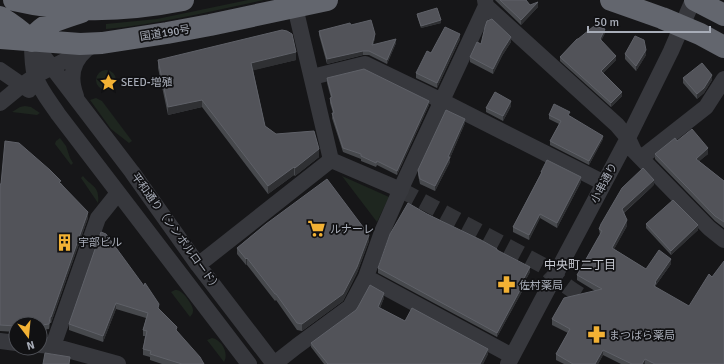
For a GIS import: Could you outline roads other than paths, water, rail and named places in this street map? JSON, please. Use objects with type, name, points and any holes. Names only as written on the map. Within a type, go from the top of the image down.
[{"type":"highway","points":[[14,0],[50,6],[100,9]]},
{"type":"highway","points":[[0,18],[10,23],[32,41],[37,33],[46,26],[58,20],[84,12],[127,4],[156,4],[183,0]]},
{"type":"highway","name":"国道190号","points":[[0,38],[96,46],[210,25],[327,0]]},
{"type":"highway","points":[[611,0],[682,26],[724,47]]},
{"type":"highway","points":[[694,0],[724,15]]},
{"type":"street","name":"小串通り","points":[[510,360],[628,138],[694,0]]},
{"type":"street","points":[[274,364],[350,307],[366,277],[382,232],[485,3],[617,125],[628,138],[634,151],[709,228],[724,240]]},
{"type":"street","points":[[295,7],[332,160]]},
{"type":"street","points":[[32,41],[33,65],[36,76],[58,114]]},
{"type":"street","name":"平和通り（シンボルロード）","points":[[32,41],[132,172],[198,265],[274,364]]},
{"type":"street","points":[[0,103],[22,85],[36,76],[96,46]]},
{"type":"street","points":[[77,100],[72,84],[72,76],[76,61],[80,56],[96,46]]},
{"type":"street","points":[[312,77],[365,64],[604,183]]},
{"type":"street","points":[[0,70],[46,102],[58,114]]},
{"type":"street","points":[[641,158],[706,107],[724,79]]},
{"type":"street","name":"平和通り（シンボルロード）","points":[[58,114],[246,363]]},
{"type":"street","points":[[332,160],[401,190]]},
{"type":"street","points":[[198,265],[332,160]]},
{"type":"street","points":[[48,340],[98,218],[118,193]]},
{"type":"street","points":[[366,277],[510,360]]},
{"type":"street","points":[[48,346],[118,364]]},
{"type":"tunnel","points":[[401,190],[544,266],[569,288],[597,305]]},
{"type":"place","name":"SEED-増殖","points":[[108,82]]},
{"type":"place","name":"ルナーレ","points":[[317,229]]},
{"type":"place","name":"宇部ビル","points":[[65,242]]},
{"type":"place","name":"佐村薬局","points":[[506,285]]},
{"type":"place","name":"まつばら薬局","points":[[596,335]]},
{"type":"district","name":"中央町二丁目","points":[[580,265]]}]
